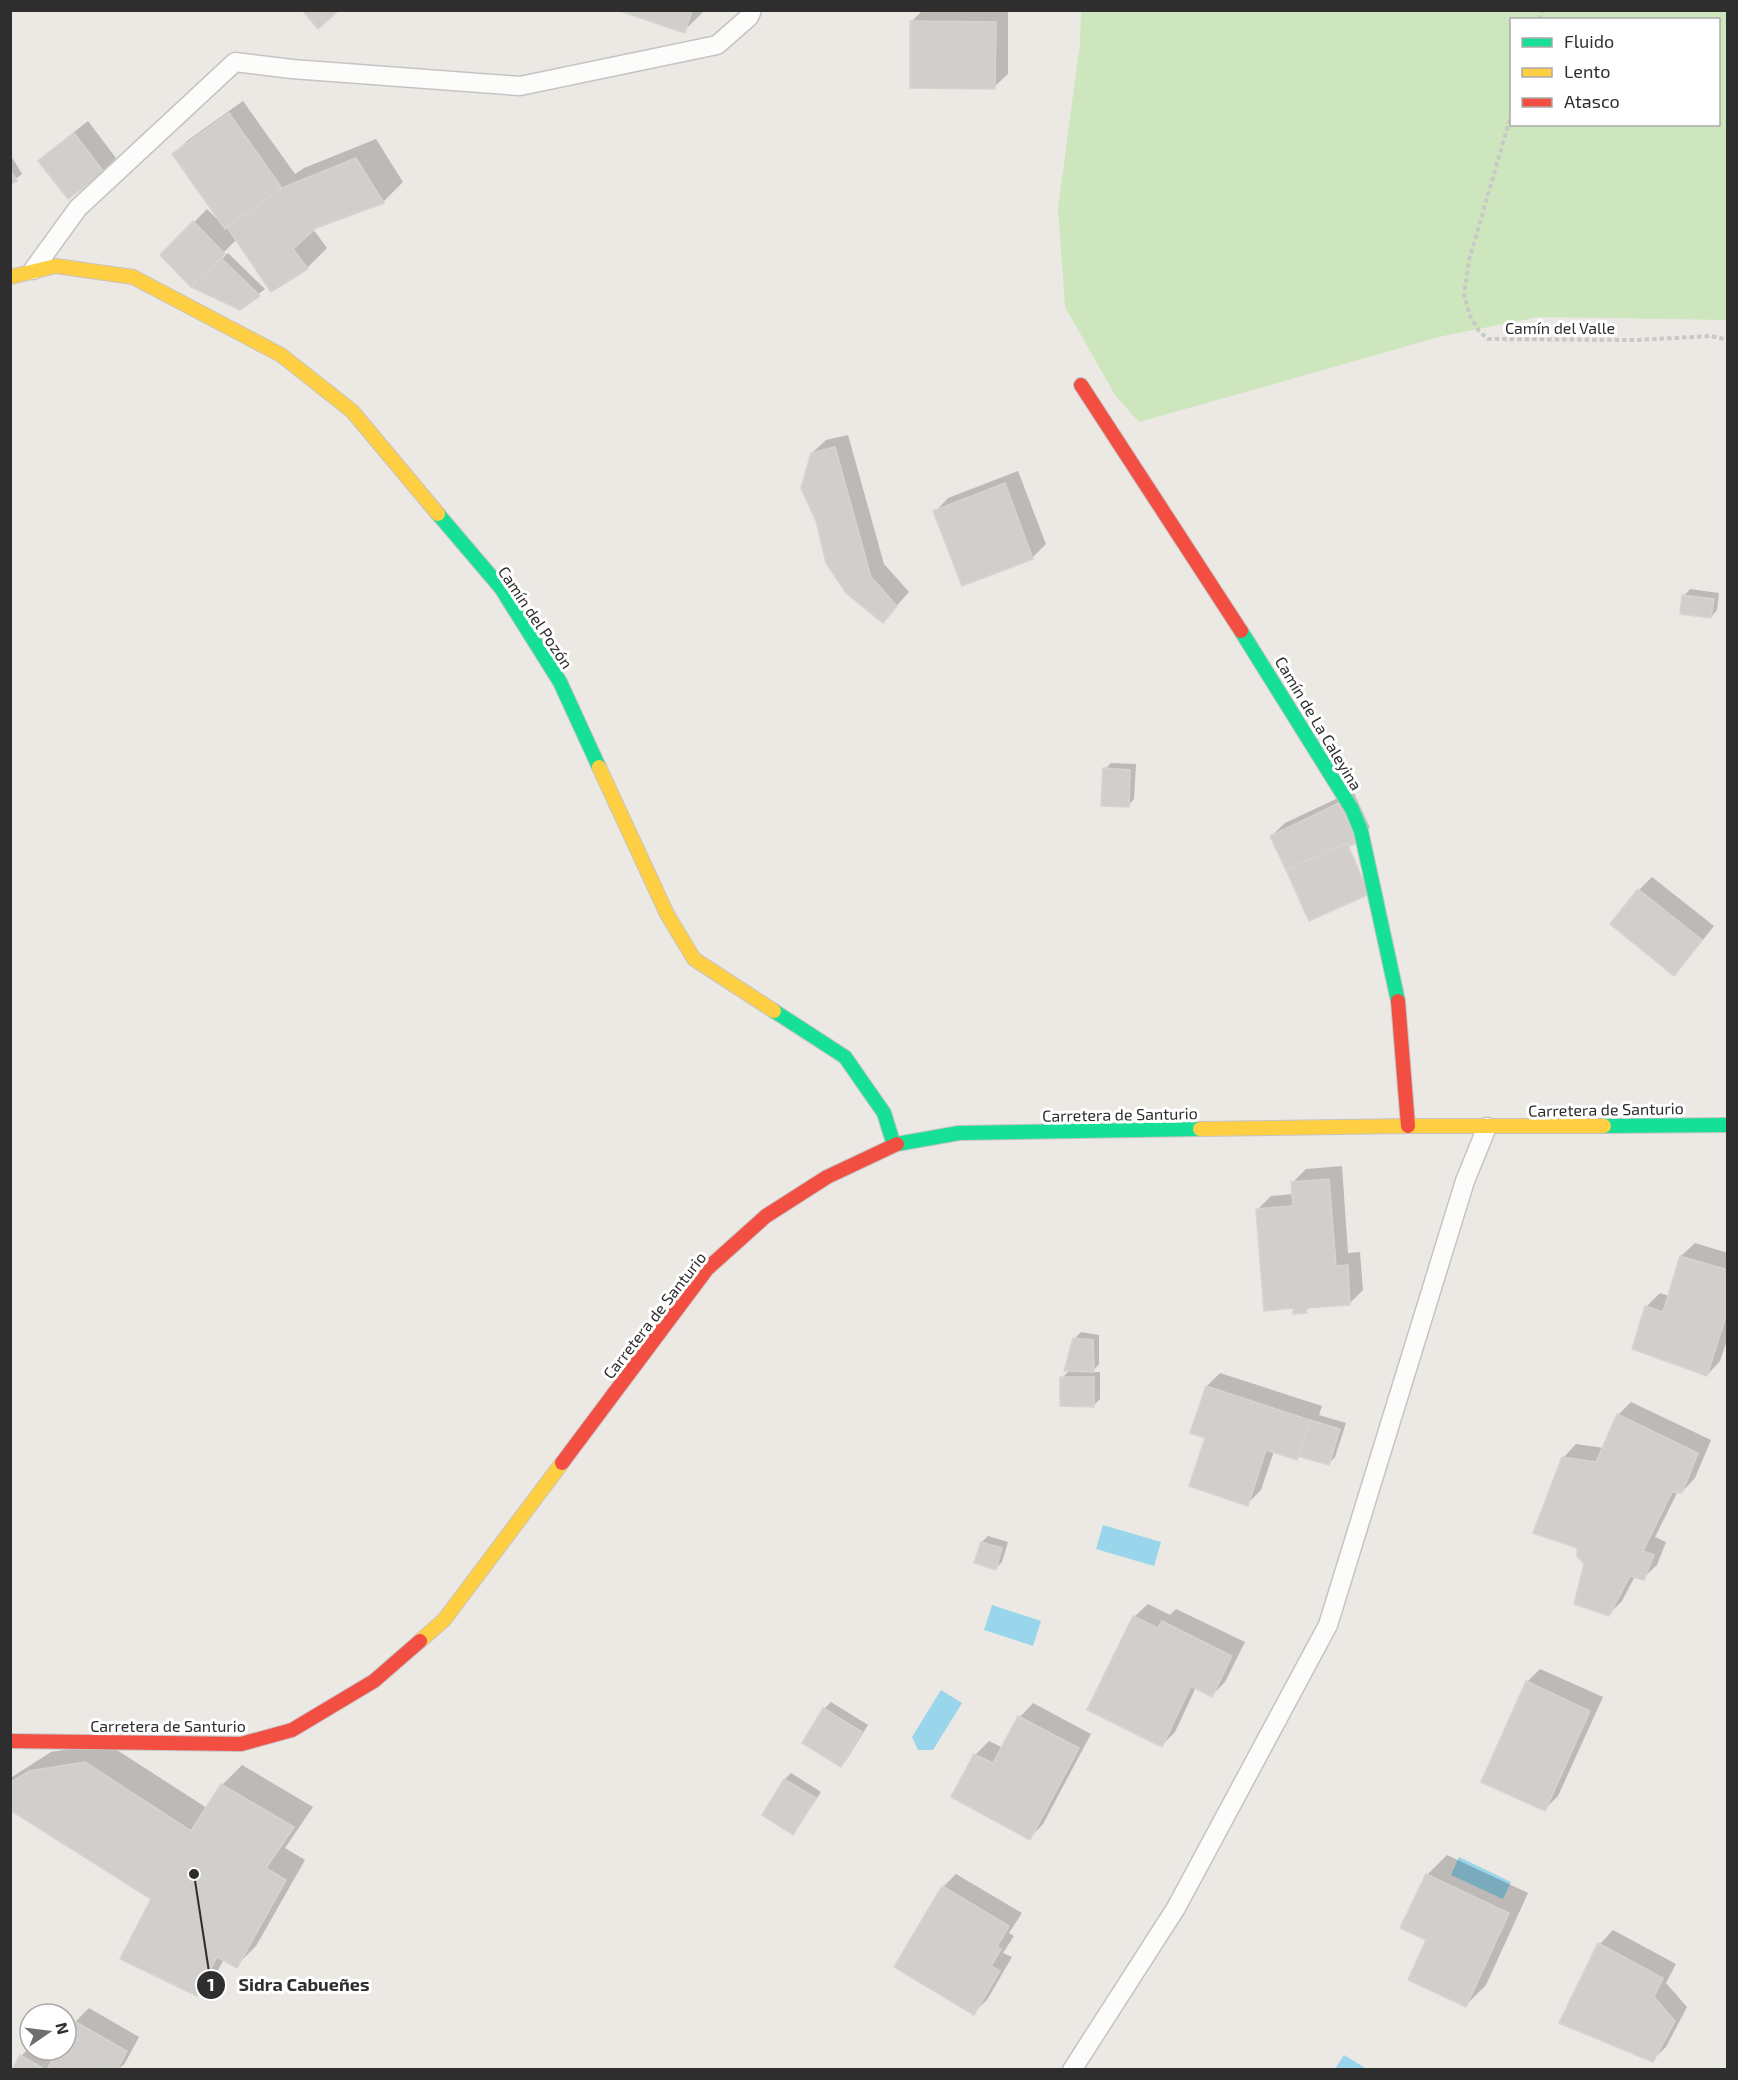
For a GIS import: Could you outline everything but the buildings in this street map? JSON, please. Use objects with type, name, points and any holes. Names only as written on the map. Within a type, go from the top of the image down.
[{"type":"street","name":"Camín del Pozón","points":[[10,277],[56,266],[133,277],[281,355],[352,411],[501,588],[554,673],[667,914],[694,959],[845,1057],[884,1113],[894,1145]]},
{"type":"street","name":"Camín de La Caleyina","points":[[1080,385],[1260,660],[1352,809],[1361,831],[1399,1004],[1408,1126]]},
{"type":"street","name":"Carretera de Santurio","points":[[10,1741],[241,1744],[292,1730],[374,1681],[444,1620],[707,1269],[766,1216],[827,1177],[894,1145],[959,1133],[1408,1126],[1728,1125]]},
{"type":"lane","points":[[32,272],[78,208],[235,62],[292,69],[520,86],[717,45],[749,17],[752,10]]},
{"type":"lane","points":[[1072,2070],[1176,1908],[1328,1625],[1465,1181],[1487,1127]]},
{"type":"path","name":"Camín del Valle","points":[[1510,119],[1469,260],[1464,295],[1470,316],[1479,331],[1488,339],[1637,340],[1711,336],[1728,340]]},
{"type":"green space","points":[[1081,11],[1727,11],[1727,320],[1539,317],[1443,336],[1139,422],[1115,395],[1065,307],[1058,208],[1080,43]]},
{"type":"water","points":[[1103,1525],[1161,1542],[1154,1566],[1096,1549]]},
{"type":"water","points":[[992,1605],[1041,1621],[1033,1646],[984,1630]]},
{"type":"water","points":[[941,1690],[962,1703],[933,1750],[918,1750],[912,1737]]},
{"type":"water","points":[[1459,1857],[1511,1882],[1503,1899],[1451,1875]]},
{"type":"water","points":[[1344,2055],[1367,2069],[1335,2069]]},
{"type":"traffic: fast","points":[[438,514],[501,588],[560,682],[599,767]]},
{"type":"traffic: fast","points":[[1241,631],[1352,809],[1361,831],[1398,1001]]},
{"type":"traffic: fast","points":[[774,1011],[845,1057],[884,1113],[894,1145]]},
{"type":"traffic: fast","points":[[1604,1126],[1728,1125]]},
{"type":"traffic: fast","points":[[897,1144],[959,1133],[1200,1129]]},
{"type":"traffic: slow","points":[[10,277],[56,266],[133,277],[281,355],[352,411],[438,514]]},
{"type":"traffic: slow","points":[[599,767],[667,914],[694,959],[774,1011]]},
{"type":"traffic: slow","points":[[1200,1129],[1604,1126]]},
{"type":"traffic: slow","points":[[420,1641],[444,1620],[562,1463]]},
{"type":"traffic: jam","points":[[1081,385],[1241,631]]},
{"type":"traffic: jam","points":[[1398,1001],[1408,1126]]},
{"type":"traffic: jam","points":[[562,1463],[707,1269],[766,1216],[827,1177],[897,1144]]},
{"type":"traffic: jam","points":[[10,1741],[241,1744],[292,1730],[374,1681],[420,1641]]},
{"type":"place","name":"Sidra Cabueñes","points":[[194,1874]]}]
